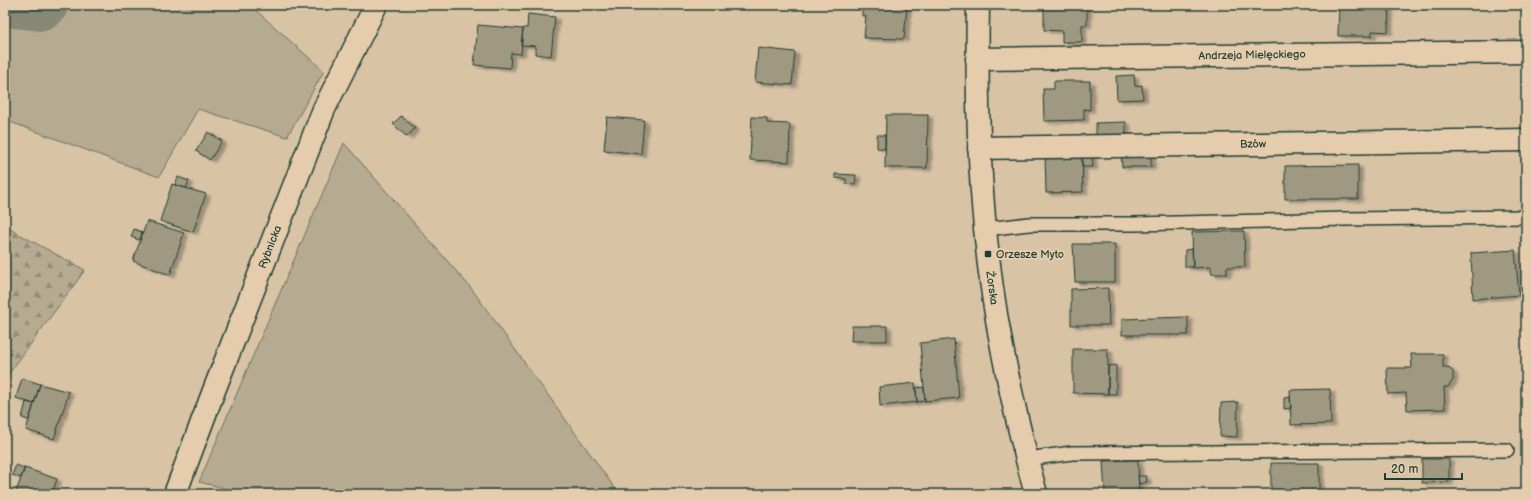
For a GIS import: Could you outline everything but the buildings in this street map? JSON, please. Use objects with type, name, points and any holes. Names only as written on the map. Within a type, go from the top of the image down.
[{"type":"street","name":"Rybnicka","points":[[175,494],[324,109],[376,5]]},
{"type":"street","name":"Żorska","points":[[978,5],[977,59],[979,148],[985,229],[996,313],[1010,389],[1036,494]]},
{"type":"street","name":"Andrzeja Mielęckiego","points":[[977,59],[1526,52]]},
{"type":"street","name":"Bzów","points":[[979,148],[1526,140]]},
{"type":"lane","points":[[985,229],[1028,224],[1134,224],[1338,219],[1526,217]]},
{"type":"lane","points":[[1027,460],[1072,453],[1507,450]]},
{"type":"green space","points":[[5,5],[250,5],[324,71],[287,137],[198,109],[159,177],[5,120]]},
{"type":"green space","points":[[344,143],[471,288],[619,494],[249,494],[199,482]]},
{"type":"green space","points":[[6,227],[85,270],[5,379],[5,229]]},
{"type":"waterway","points":[[15,5],[41,8],[45,5]]},
{"type":"place","name":"Orzesze Myto","points":[[988,254]]}]
